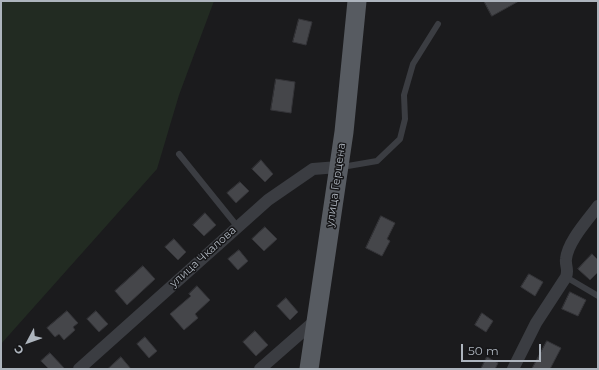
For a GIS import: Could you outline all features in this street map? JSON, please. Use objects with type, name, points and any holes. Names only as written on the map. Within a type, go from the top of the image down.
[{"type":"main road","name":"улица Герцена","points":[[309,369],[338,167],[357,1]]},
{"type":"street","name":"улица Чкалова","points":[[79,369],[237,226],[268,200],[313,169],[338,167]]},
{"type":"street","points":[[513,369],[536,323],[566,277],[568,269],[566,259],[574,239],[598,206]]},
{"type":"street","points":[[260,369],[317,320]]},
{"type":"lane","points":[[338,167],[377,161],[400,139],[405,120],[404,95],[414,64],[438,24]]},
{"type":"lane","points":[[179,154],[237,226]]},
{"type":"lane","points":[[566,277],[598,296]]},
{"type":"shaded area","points":[[1,1],[214,1],[179,95],[157,169],[1,344]]},
{"type":"building","points":[[484,1],[519,1],[492,16]]},
{"type":"building","points":[[299,19],[312,22],[306,45],[293,42]]},
{"type":"building","points":[[276,79],[295,82],[291,113],[271,110]]},
{"type":"building","points":[[261,160],[273,174],[265,182],[252,169]]},
{"type":"building","points":[[240,182],[249,191],[236,203],[227,193]]},
{"type":"building","points":[[205,213],[216,225],[204,236],[193,225]]},
{"type":"building","points":[[381,216],[395,223],[387,239],[390,241],[382,256],[366,248]]},
{"type":"building","points":[[265,227],[277,239],[264,251],[252,239]]},
{"type":"building","points":[[174,239],[186,252],[178,260],[165,247]]},
{"type":"building","points":[[239,250],[248,261],[238,270],[228,259]]},
{"type":"building","points":[[592,254],[598,260],[598,272],[590,280],[578,269]]},
{"type":"building","points":[[143,266],[155,279],[127,305],[115,291]]},
{"type":"building","points":[[529,274],[543,282],[535,296],[521,287]]},
{"type":"building","points":[[197,286],[210,300],[195,314],[198,318],[184,330],[170,314],[191,296],[189,294]]},
{"type":"building","points":[[570,292],[586,300],[578,316],[562,309]]},
{"type":"building","points":[[286,298],[298,312],[290,320],[277,306]]},
{"type":"building","points":[[67,311],[78,323],[73,327],[75,330],[64,340],[59,334],[55,337],[47,328]]},
{"type":"building","points":[[96,311],[108,324],[99,332],[87,319]]},
{"type":"building","points":[[482,313],[493,321],[486,332],[475,325]]},
{"type":"building","points":[[255,331],[268,345],[256,356],[243,342]]},
{"type":"building","points":[[145,337],[157,351],[149,358],[137,344]]},
{"type":"building","points":[[547,341],[561,348],[550,369],[532,369]]},
{"type":"building","points":[[50,353],[65,369],[49,369],[41,361]]},
{"type":"building","points":[[121,357],[131,369],[108,369]]},
{"type":"building","points":[[487,357],[498,363],[495,369],[481,369]]}]
